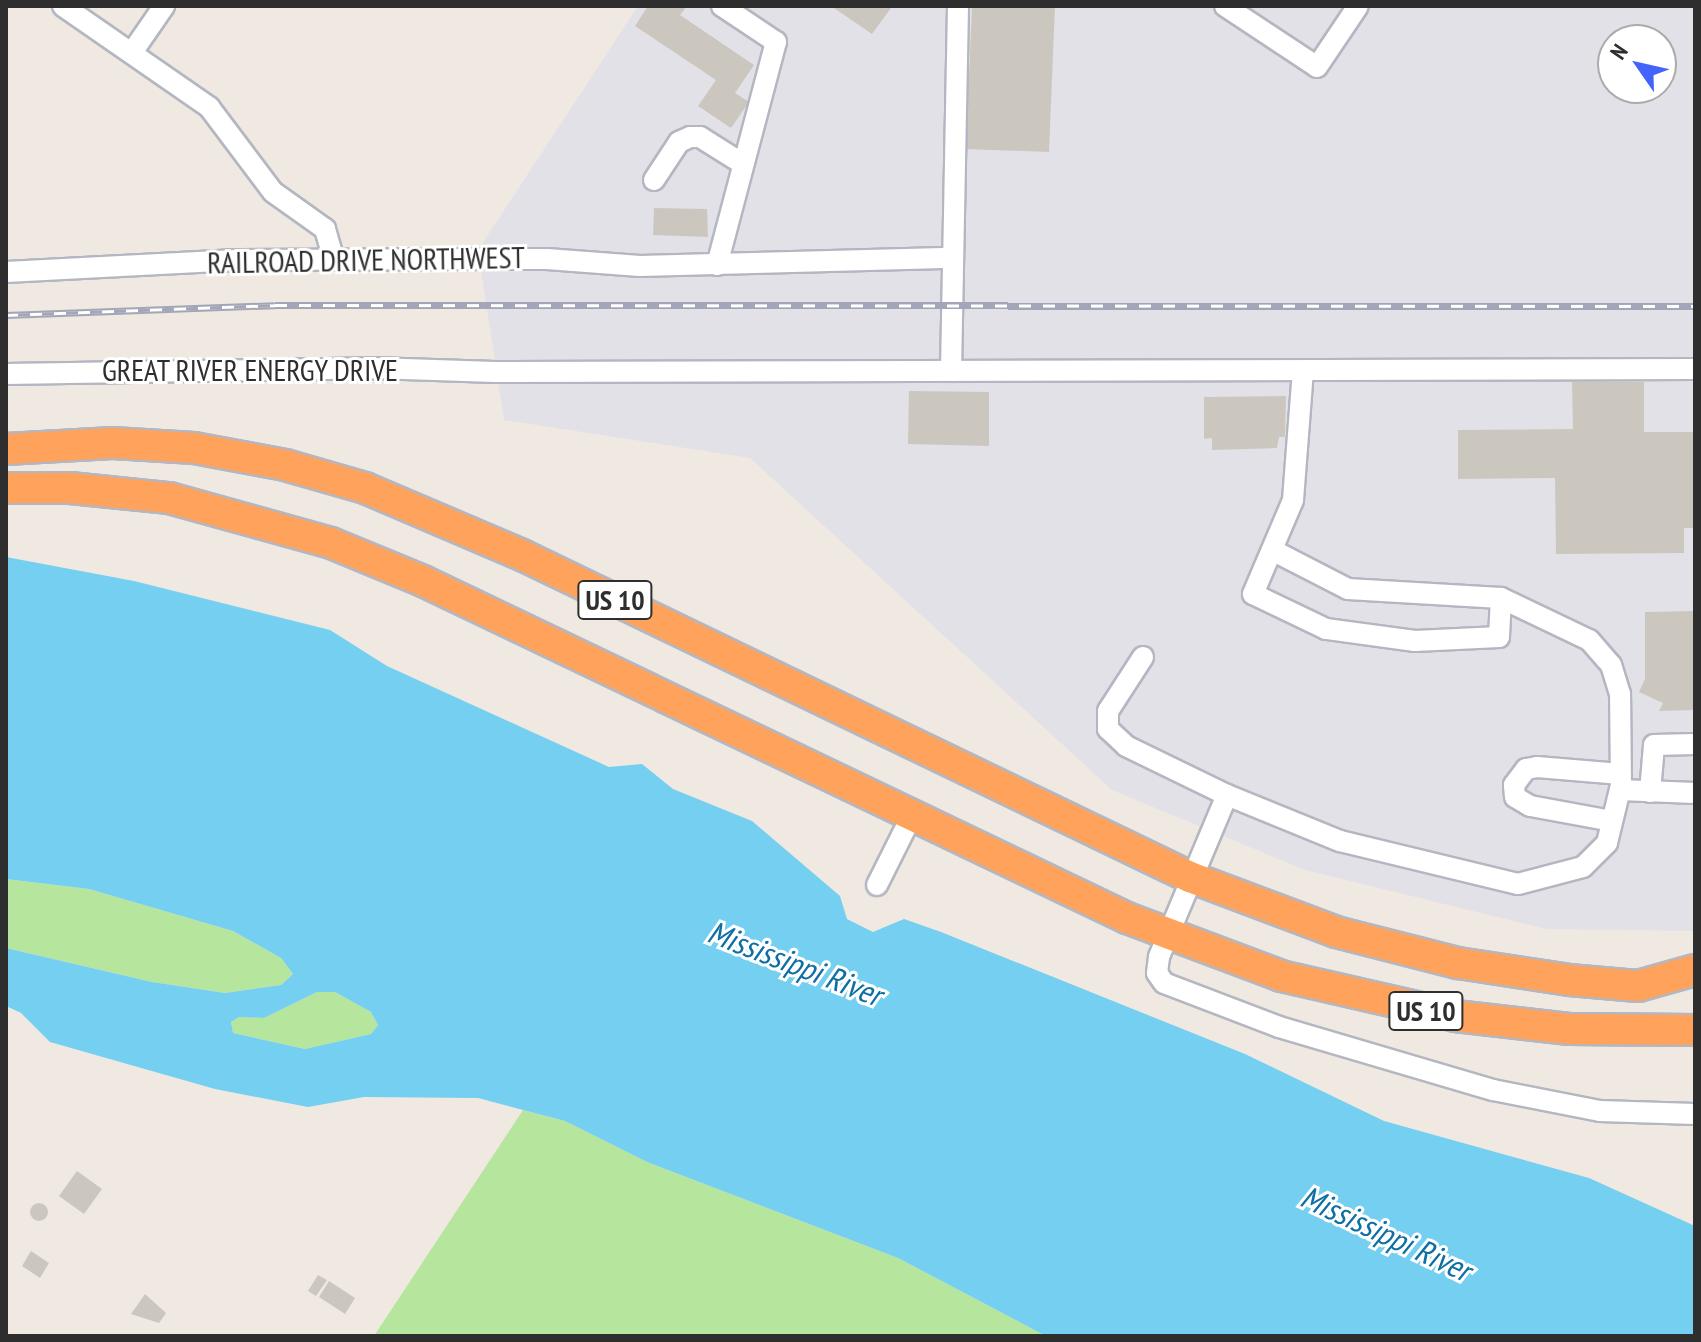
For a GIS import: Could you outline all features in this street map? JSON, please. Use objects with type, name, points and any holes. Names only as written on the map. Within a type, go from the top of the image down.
[{"type":"highway","name":"US 10","points":[[6,449],[113,443],[194,448],[285,465],[377,492],[561,574],[1190,877],[1336,932],[1472,966],[1638,986],[1690,970]]},
{"type":"highway","name":"US 10","points":[[6,488],[70,488],[169,498],[296,530],[423,581],[911,817],[1167,935],[1305,983],[1414,1009],[1515,1024],[1641,1031],[1695,1030]]},
{"type":"highway","points":[[1641,1031],[1695,1042]]},
{"type":"street","points":[[63,6],[133,51],[209,107],[273,192],[325,229],[334,260]]},
{"type":"street","points":[[133,51],[164,6]]},
{"type":"street","points":[[722,6],[776,42],[743,164],[722,265]]},
{"type":"street","points":[[951,371],[958,6]]},
{"type":"street","points":[[1225,6],[1317,67],[1358,6]]},
{"type":"street","points":[[654,180],[679,142],[690,137],[700,137],[743,164]]},
{"type":"street","name":"RAILROAD DRIVE NORTHWEST","points":[[6,272],[334,260],[547,259],[722,265],[953,258]]},
{"type":"street","name":"GREAT RIVER ENERGY DRIVE","points":[[6,374],[374,368],[495,372],[1695,369]]},
{"type":"street","points":[[1303,370],[1293,500],[1253,594],[1326,629],[1415,641],[1499,637],[1501,598]]},
{"type":"street","points":[[1143,657],[1108,711],[1108,729],[1126,746],[1227,795],[1340,841],[1518,884],[1583,867],[1607,843],[1620,782],[1620,694],[1611,665],[1579,633],[1501,598],[1348,589],[1272,550]]},
{"type":"street","points":[[1650,792],[1654,745],[1695,744]]},
{"type":"street","points":[[1612,821],[1530,806],[1515,797],[1514,785],[1526,769],[1537,767],[1620,782],[1650,792],[1695,793]]},
{"type":"street","points":[[1227,795],[1167,935],[1157,966],[1164,983],[1279,1027],[1493,1090],[1600,1111],[1695,1114]]},
{"type":"street","points":[[877,885],[911,817]]},
{"type":"shaded area","points":[[638,6],[1695,6],[1695,931],[1547,929],[1305,870],[1112,790],[750,458],[504,420],[478,250]]},
{"type":"green space","points":[[6,879],[89,889],[233,931],[281,958],[293,974],[281,985],[225,993],[152,982],[6,948]]},
{"type":"green space","points":[[317,992],[335,992],[371,1012],[378,1025],[371,1034],[305,1049],[233,1033],[231,1022],[239,1017],[264,1018]]},
{"type":"green space","points":[[523,1110],[565,1121],[647,1162],[898,1258],[1046,1336],[374,1336]]},
{"type":"water","name":"Mississippi River","points":[[6,557],[134,581],[330,630],[387,666],[609,767],[642,764],[673,789],[752,821],[840,896],[847,919],[873,932],[904,919],[941,932],[1245,1054],[1384,1121],[1589,1178],[1695,1226],[1695,1336],[1046,1336],[898,1258],[647,1162],[565,1121],[478,1098],[364,1097],[308,1107],[215,1089],[50,1042],[21,1013],[6,1006],[6,948],[152,982],[225,993],[281,985],[293,974],[281,958],[233,931],[89,889],[6,879]],"holes":[[[317,992],[335,992],[371,1012],[378,1025],[371,1034],[305,1049],[233,1033],[231,1022],[239,1017],[264,1018]]]},
{"type":"building","points":[[648,6],[687,6],[680,15],[754,65],[735,93],[749,102],[731,128],[698,106],[716,80],[635,26]]},
{"type":"building","points":[[831,6],[889,6],[891,8],[872,34]]},
{"type":"building","points":[[972,6],[1055,6],[1049,152],[966,149]]},
{"type":"building","points":[[654,208],[707,209],[708,237],[653,235]]},
{"type":"building","points":[[1572,382],[1644,382],[1644,432],[1695,432],[1695,528],[1684,528],[1684,553],[1556,554],[1555,478],[1458,479],[1458,430],[1573,429]]},
{"type":"building","points":[[909,391],[989,392],[989,446],[908,444]]},
{"type":"building","points":[[1286,396],[1285,437],[1279,437],[1277,448],[1212,450],[1212,438],[1204,439],[1204,397]]},
{"type":"building","points":[[1695,611],[1695,710],[1659,711],[1663,703],[1639,692],[1645,679],[1645,612]]},
{"type":"building","points":[[77,1171],[102,1189],[84,1214],[59,1196]]},
{"type":"building","points":[[35,1203],[43,1203],[48,1212],[46,1219],[35,1221],[30,1216],[30,1208]]},
{"type":"building","points":[[31,1251],[49,1263],[40,1278],[22,1266]]},
{"type":"building","points":[[318,1275],[327,1280],[316,1296],[308,1291]]},
{"type":"building","points":[[329,1281],[355,1298],[345,1314],[319,1297]]},
{"type":"building","points":[[145,1294],[166,1313],[159,1323],[131,1314]]},
{"type":"railway","points":[[6,315],[275,305],[1695,306]]}]
